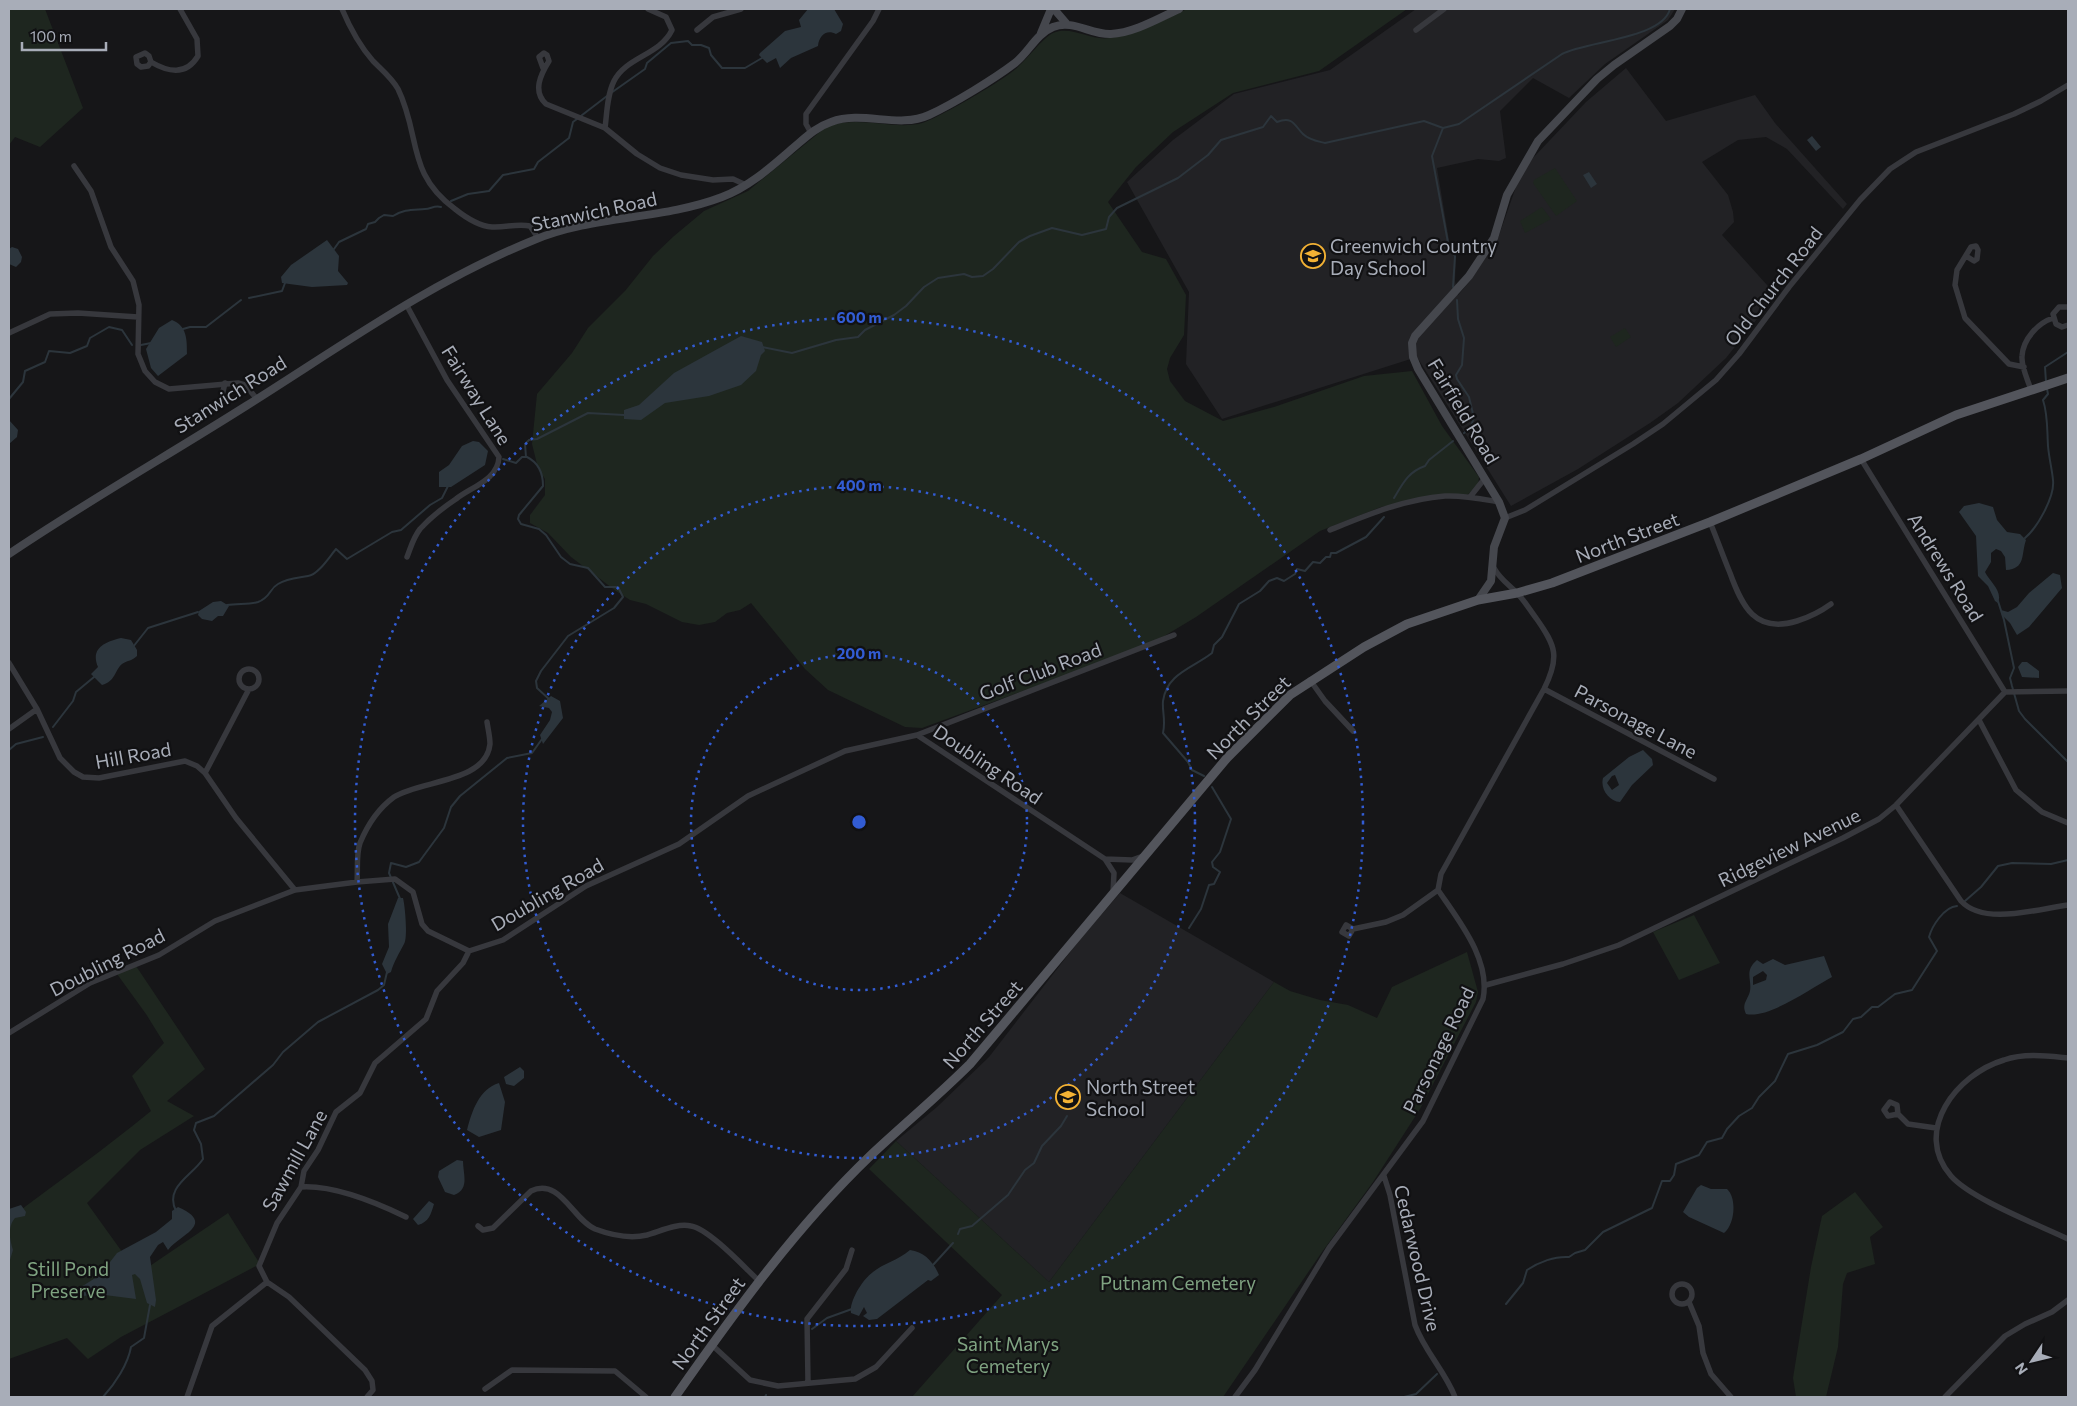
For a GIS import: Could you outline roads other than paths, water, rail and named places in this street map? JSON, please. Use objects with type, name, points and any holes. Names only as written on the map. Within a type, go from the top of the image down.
[{"type":"main road","name":"North Street","points":[[675,1397],[759,1281],[870,1156],[944,1090],[970,1064],[1112,893],[1255,728],[1272,710],[1310,680],[1407,624],[1478,600],[1497,595],[1517,593],[1552,583],[1710,522],[1861,459],[1956,415],[2068,378]]},
{"type":"street","points":[[151,62],[175,71],[188,67],[198,56],[197,39],[180,9]]},
{"type":"street","points":[[342,9],[362,47],[396,86],[408,118],[420,168],[434,192],[463,215],[480,224],[493,227],[516,224],[530,226],[538,238]]},
{"type":"street","points":[[605,128],[608,100],[616,77],[626,66],[659,46],[672,30],[666,17],[648,9]]},
{"type":"street","points":[[697,30],[713,17],[741,9]]},
{"type":"street","points":[[811,133],[806,124],[806,114],[874,21],[879,9]]},
{"type":"street","points":[[1053,9],[1066,24],[1099,33],[1112,34],[1134,28],[1179,9]]},
{"type":"street","name":"Stanwich Road","points":[[9,554],[257,399],[352,336],[406,304],[482,264],[538,238],[606,222],[688,208],[722,197],[746,185],[811,133],[827,123],[844,118],[906,120],[929,115],[1013,64],[1026,52],[1041,33],[1053,9]]},
{"type":"street","points":[[1416,30],[1444,9]]},
{"type":"street","name":"Fairfield Road","points":[[1505,518],[1500,502],[1418,369],[1413,357],[1412,343],[1415,336],[1469,276],[1494,238],[1507,195],[1538,141],[1597,79],[1670,26],[1677,19],[1682,9]]},
{"type":"street","points":[[1041,33],[1066,24]]},
{"type":"street","points":[[543,68],[539,84],[540,98],[546,104],[605,128],[637,154],[660,168],[681,175],[713,180],[733,179],[746,185]]},
{"type":"street","name":"Old Church Road","points":[[1505,518],[1525,510],[1633,444],[1663,424],[1716,380],[1739,354],[1855,206],[1890,169],[1916,152],[2014,114],[2068,85]]},
{"type":"street","points":[[74,166],[91,191],[104,232],[111,247],[133,281],[139,305],[138,354],[145,371],[156,382],[169,389],[180,390],[225,383],[245,385],[257,399]]},
{"type":"street","points":[[1966,256],[1957,270],[1955,285],[1965,318],[2009,364],[2024,367]]},
{"type":"street","name":"Fairway Lane","points":[[406,304],[447,380],[499,457],[498,464],[489,477],[456,499],[421,528],[412,542],[408,557]]},
{"type":"street","points":[[2031,390],[2022,355],[2029,336],[2036,328],[2053,318],[2056,308],[2068,307]]},
{"type":"street","points":[[9,333],[50,314],[78,313],[138,317]]},
{"type":"street","points":[[2053,318],[2059,326],[2068,325]]},
{"type":"street","points":[[220,404],[225,383]]},
{"type":"street","name":"Andrews Road","points":[[1861,459],[2010,692]]},
{"type":"street","points":[[1470,497],[1485,478]]},
{"type":"street","points":[[1330,530],[1380,510],[1418,500],[1447,496],[1470,497],[1500,502]]},
{"type":"street","points":[[1478,600],[1491,581],[1494,568],[1494,547],[1505,518]]},
{"type":"street","points":[[1710,522],[1742,604],[1754,618],[1770,624],[1788,624],[1812,616],[1831,604]]},
{"type":"street","points":[[1352,929],[1386,922],[1403,915],[1438,890],[1441,874],[1553,671],[1555,657],[1553,643],[1517,593],[1501,580],[1494,568]]},
{"type":"street","name":"Golf Club Road","points":[[917,735],[1174,635]]},
{"type":"street","name":"Hill Road","points":[[9,664],[37,709],[60,758],[74,772],[83,777],[99,778],[185,762],[196,766],[205,773],[236,818],[295,890]]},
{"type":"street","points":[[1310,680],[1325,701],[1353,731]]},
{"type":"street","name":"Parsonage Lane","points":[[1544,689],[1714,779]]},
{"type":"street","points":[[205,773],[249,690]]},
{"type":"street","points":[[2010,692],[2068,691]]},
{"type":"street","name":"Ridgeview Avenue","points":[[1486,985],[1563,964],[1620,945],[1843,838],[1878,819],[1896,804],[1979,720],[2010,692]]},
{"type":"street","points":[[9,729],[37,709]]},
{"type":"street","points":[[1979,720],[2016,790],[2042,812],[2068,823]]},
{"type":"street","points":[[357,882],[359,846],[368,827],[382,807],[406,791],[468,773],[478,767],[485,758],[490,744],[487,722]]},
{"type":"street","name":"Doubling Road","points":[[9,1033],[32,1021],[82,988],[159,955],[215,921],[295,890],[357,882],[395,880],[408,887],[415,896],[422,924],[428,931],[469,951],[503,940],[586,886],[679,844],[748,796],[845,751],[917,735],[1105,859]]},
{"type":"street","points":[[1896,804],[1961,901],[1973,912],[2001,914],[2068,905]]},
{"type":"street","points":[[1105,859],[1132,860],[1144,856]]},
{"type":"street","points":[[1105,859],[1114,873],[1112,893]]},
{"type":"street","name":"Parsonage Road","points":[[1234,1397],[1255,1370],[1329,1248],[1423,1121],[1437,1096],[1483,999],[1486,985],[1466,931],[1438,890]]},
{"type":"street","name":"Sawmill Lane","points":[[267,1282],[259,1266],[277,1223],[301,1187],[304,1171],[318,1150],[336,1112],[360,1093],[376,1063],[426,1019],[436,992],[463,963],[469,951]]},
{"type":"street","points":[[2068,1058],[2034,1055],[2017,1057],[1983,1069],[1954,1092],[1942,1110],[1936,1128],[1943,1162],[1958,1183],[1976,1195],[2068,1239]]},
{"type":"street","points":[[1898,1114],[1908,1124],[1936,1128]]},
{"type":"street","name":"Cedarwood Drive","points":[[1384,1176],[1390,1195],[1415,1325],[1421,1341],[1444,1374],[1455,1397]]},
{"type":"street","points":[[301,1187],[315,1186],[355,1197],[385,1206],[406,1217]]},
{"type":"street","points":[[478,1226],[483,1230],[493,1228],[531,1191],[545,1188],[558,1194],[586,1224],[602,1232],[628,1237],[646,1235],[680,1226],[700,1229],[759,1281]]},
{"type":"street","points":[[808,1382],[806,1319],[846,1269],[852,1250]]},
{"type":"street","points":[[187,1397],[212,1326],[267,1282],[289,1297],[365,1370],[372,1382],[373,1390],[367,1397]]},
{"type":"street","points":[[1945,1397],[2005,1336],[2025,1324],[2052,1312],[2068,1300]]},
{"type":"street","points":[[1689,1302],[1699,1326],[1703,1353],[1711,1374],[1731,1397]]},
{"type":"street","points":[[712,1345],[750,1380],[778,1386],[855,1379],[876,1367],[912,1328]]},
{"type":"street","points":[[485,1389],[512,1370],[615,1372],[646,1397]]},
{"type":"waterway","points":[[762,347],[792,353],[836,340],[858,337],[865,330],[894,315],[906,306],[924,287],[938,278],[964,274],[972,277],[983,276],[993,269],[1019,242],[1030,236],[1052,228],[1082,235],[1106,229],[1109,217],[1117,208],[1178,178],[1208,155],[1221,140],[1263,127],[1271,116],[1277,122],[1282,120],[1293,122],[1308,138],[1325,143],[1424,121],[1443,128],[1459,124],[1562,54],[1639,33],[1653,27],[1664,19],[1670,9]]},
{"type":"waterway","points":[[611,93],[645,69],[647,63],[671,43],[688,41],[692,45],[701,45],[709,48],[711,55],[722,68],[745,68],[762,58]]},
{"type":"waterway","points":[[451,201],[468,194],[489,191],[503,175],[534,169],[538,162],[569,138],[573,122],[607,96]]},
{"type":"waterway","points":[[1443,128],[1432,156],[1449,248],[1455,256],[1453,287]]},
{"type":"waterway","points":[[334,249],[339,242],[366,229],[368,224],[375,222],[384,215],[393,216],[408,210],[441,207]]},
{"type":"waterway","points":[[249,298],[282,291],[285,283]]},
{"type":"waterway","points":[[183,329],[206,327],[241,300]]},
{"type":"waterway","points":[[1457,300],[1458,319],[1464,338],[1462,365],[1456,375],[1469,397],[1474,418],[1470,428],[1464,433]]},
{"type":"waterway","points":[[9,399],[23,382],[25,371],[45,362],[49,351],[70,353],[87,346],[90,338],[109,327],[122,330],[132,345]]},
{"type":"waterway","points":[[141,345],[151,343]]},
{"type":"waterway","points":[[2046,382],[2045,367],[2068,352]]},
{"type":"waterway","points":[[2025,538],[2035,527],[2044,512],[2053,487],[2047,417],[2043,400],[2048,394],[2047,389]]},
{"type":"waterway","points":[[526,457],[525,444],[529,440],[537,439],[588,413],[624,415]]},
{"type":"waterway","points":[[1394,498],[1403,483],[1414,471],[1425,466],[1429,460],[1453,441]]},
{"type":"waterway","points":[[503,459],[516,463],[522,457],[526,457]]},
{"type":"waterway","points":[[527,457],[535,462],[540,469],[543,486],[519,515],[518,519],[521,524],[539,529],[546,535],[561,557],[570,564],[588,568],[605,587],[618,587],[623,597],[614,608],[568,636],[541,671],[536,681],[537,688],[550,700]]},
{"type":"waterway","points":[[227,605],[258,602],[282,582],[312,575],[324,565],[336,549],[347,559],[392,532],[401,530],[430,505],[442,498],[448,486]]},
{"type":"waterway","points":[[1204,776],[1192,770],[1188,762],[1163,733],[1163,701],[1165,692],[1170,684],[1175,677],[1212,653],[1214,645],[1222,637],[1239,604],[1260,591],[1269,581],[1277,578],[1284,581],[1295,574],[1297,569],[1305,571],[1313,562],[1320,563],[1326,557],[1330,557],[1331,553],[1336,553],[1366,537],[1384,517]]},
{"type":"waterway","points":[[1998,601],[2014,668],[2010,678],[2019,711],[2068,762]]},
{"type":"waterway","points":[[133,647],[148,628],[198,612]]},
{"type":"waterway","points":[[53,727],[73,701],[76,692],[94,677]]},
{"type":"waterway","points":[[9,750],[16,744],[43,737]]},
{"type":"waterway","points":[[401,901],[389,873],[391,863],[406,867],[419,862],[444,828],[451,807],[460,796],[507,758],[532,753],[542,739]]},
{"type":"waterway","points":[[1189,928],[1201,909],[1209,885],[1214,884],[1220,872],[1213,867],[1212,862],[1220,852],[1231,819],[1212,787]]},
{"type":"waterway","points":[[1965,901],[1981,887],[1998,866],[2012,863],[2051,864],[2068,860]]},
{"type":"waterway","points":[[1506,1304],[1523,1283],[1527,1270],[1547,1260],[1569,1257],[1585,1250],[1603,1232],[1652,1208],[1662,1181],[1670,1181],[1674,1175],[1676,1164],[1699,1155],[1707,1142],[1722,1138],[1727,1129],[1739,1116],[1752,1108],[1759,1097],[1775,1081],[1788,1054],[1817,1045],[1843,1032],[1853,1019],[1861,1017],[1872,1007],[1878,1007],[1895,994],[1912,990],[1937,951],[1929,937],[1933,928],[1943,913],[1957,906]]},
{"type":"waterway","points":[[176,1211],[173,1203],[176,1188],[203,1159],[201,1144],[194,1130],[196,1123],[214,1116],[273,1065],[283,1052],[318,1022],[378,990],[384,985],[387,972]]},
{"type":"waterway","points":[[958,1234],[960,1229],[972,1226],[1008,1195],[1025,1170],[1034,1163],[1042,1146],[1061,1126],[1067,1116]]},
{"type":"waterway","points":[[933,1265],[953,1243]]},
{"type":"waterway","points":[[103,1397],[120,1374],[131,1347],[144,1338],[150,1305]]},
{"type":"waterway","points":[[812,1329],[827,1318],[852,1309]]},
{"type":"waterway","points":[[1404,1397],[1416,1394],[1437,1374]]},
{"type":"place","name":"Greenwich Country Day School","points":[[1313,256]]},
{"type":"place","name":"North Street School","points":[[1068,1097]]},
{"type":"park label","name":"Still Pond Preserve","points":[[68,1279]]},
{"type":"park label","name":"Putnam Cemetery","points":[[1178,1282]]},
{"type":"park label","name":"Saint Marys Cemetery","points":[[1008,1354]]}]
